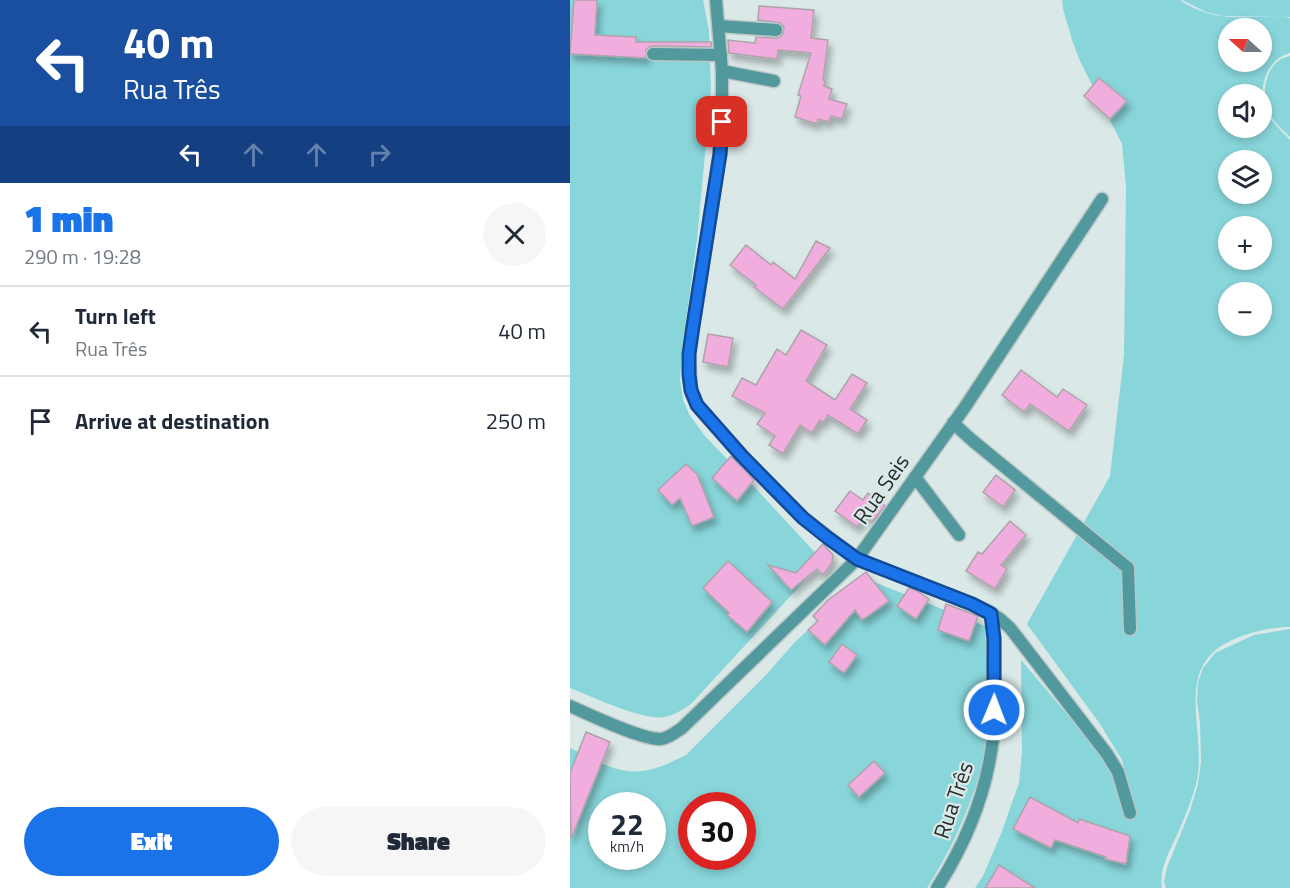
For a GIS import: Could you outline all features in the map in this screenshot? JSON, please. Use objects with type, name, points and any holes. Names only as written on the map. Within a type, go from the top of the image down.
[{"type":"street","points":[[716,0],[723,106],[720,154],[689,354],[691,390],[697,405],[742,456],[811,525],[857,559],[972,604],[1010,628],[1107,754],[1118,772],[1130,813]]},
{"type":"street","points":[[719,26],[776,30]]},
{"type":"street","points":[[652,54],[721,55]]},
{"type":"street","points":[[722,70],[774,81]]},
{"type":"street","name":"Rua Seis","points":[[570,706],[639,735],[662,739],[682,728],[857,559],[953,423],[1102,199]]},
{"type":"street","points":[[953,423],[1128,568],[1130,629]]},
{"type":"street","points":[[915,477],[960,535]]},
{"type":"street","name":"Rua Três","points":[[937,888],[971,824],[991,755],[994,735],[994,676],[991,614]]},
{"type":"shaded area","points":[[570,0],[703,0],[709,31],[711,88],[697,240],[682,349],[680,379],[683,400],[689,414],[704,435],[821,559],[808,577],[691,704],[665,717],[631,712],[570,688]]},
{"type":"shaded area","points":[[1062,0],[1180,0],[1196,9],[1220,16],[1290,18],[1290,53],[1282,56],[1272,65],[1272,18],[1218,18],[1218,72],[1268,72],[1263,84],[1218,84],[1218,138],[1272,138],[1272,120],[1290,140],[1290,627],[1261,630],[1232,640],[1213,652],[1202,667],[1197,685],[1196,704],[1199,765],[1196,784],[1187,812],[1164,865],[1162,888],[975,888],[983,876],[1001,834],[1019,783],[1022,752],[1021,660],[1099,752],[1118,789],[1126,816],[1136,812],[1122,760],[1100,724],[1027,624],[1110,476],[1124,355],[1126,186],[1122,144],[1073,43]]},
{"type":"shaded area","points":[[1182,0],[1290,0],[1290,17],[1223,16],[1206,12]]},
{"type":"shaded area","points":[[1290,56],[1290,137],[1272,118],[1272,84],[1266,84],[1269,72],[1272,72],[1272,68],[1281,59]]},
{"type":"shaded area","points":[[864,578],[985,626],[989,709],[985,755],[961,825],[927,888],[570,888],[570,748],[620,770],[635,772],[658,768],[686,755],[766,675],[794,643]]},
{"type":"shaded area","points":[[1290,629],[1290,888],[1166,888],[1164,882],[1167,867],[1190,811],[1198,784],[1201,762],[1197,701],[1198,683],[1203,668],[1215,653],[1254,635]]},
{"type":"building","points":[[574,0],[597,0],[595,35],[636,37],[636,42],[711,42],[712,47],[653,46],[646,50],[646,58],[570,54]]},
{"type":"building","points":[[759,6],[814,10],[811,38],[828,40],[824,86],[832,89],[829,99],[847,104],[842,119],[831,116],[829,122],[818,119],[817,124],[795,117],[801,96],[798,95],[811,53],[778,50],[777,59],[729,53],[728,40],[755,43],[756,37],[776,38],[783,34],[784,27],[780,23],[758,20]]},
{"type":"building","points":[[1099,78],[1127,101],[1110,119],[1084,96]]},
{"type":"building","points":[[816,241],[830,248],[783,309],[730,265],[746,245],[771,265],[773,262],[795,279]]},
{"type":"building","points":[[801,330],[827,345],[806,381],[835,400],[852,374],[867,383],[850,409],[867,420],[858,434],[828,415],[823,423],[820,420],[812,433],[800,425],[783,454],[769,445],[775,436],[757,424],[765,413],[732,396],[742,378],[756,385],[777,349],[786,355]]},
{"type":"building","points":[[708,334],[733,338],[728,367],[703,362]]},
{"type":"building","points":[[1021,370],[1057,397],[1063,389],[1087,405],[1069,431],[1030,404],[1024,412],[1002,395]]},
{"type":"building","points":[[731,456],[754,480],[737,501],[712,478]]},
{"type":"building","points":[[686,464],[697,474],[714,517],[692,526],[680,498],[672,505],[658,490]]},
{"type":"building","points":[[996,475],[1015,490],[1003,507],[983,492]]},
{"type":"building","points":[[850,491],[863,500],[868,493],[885,506],[873,521],[866,515],[857,527],[835,511]]},
{"type":"building","points":[[1010,521],[1026,535],[1001,565],[1007,569],[995,589],[966,571],[978,552],[982,554]]},
{"type":"building","points":[[823,544],[833,555],[832,563],[823,575],[817,569],[791,590],[768,565],[796,573]]},
{"type":"building","points":[[728,561],[772,602],[747,632],[727,615],[729,613],[703,588]]},
{"type":"building","points":[[866,572],[889,601],[862,620],[855,610],[825,645],[808,630],[818,621],[813,616],[828,600]]},
{"type":"building","points":[[909,588],[929,599],[916,619],[897,606]]},
{"type":"building","points":[[946,604],[978,616],[969,641],[938,630]]},
{"type":"building","points":[[842,644],[857,655],[844,673],[829,662]]},
{"type":"building","points":[[586,732],[610,742],[571,839],[570,773]]},
{"type":"building","points":[[874,761],[885,773],[859,797],[848,785]]},
{"type":"building","points":[[1030,797],[1078,823],[1079,819],[1130,836],[1126,864],[1105,859],[1106,857],[1055,840],[1051,848],[1013,829]]},
{"type":"building","points":[[999,865],[1035,888],[985,888]]},
{"type":"route","points":[[722,122],[720,154],[689,354],[691,390],[697,405],[742,456],[803,518],[857,559],[972,604],[991,614],[994,639],[994,710]]}]
